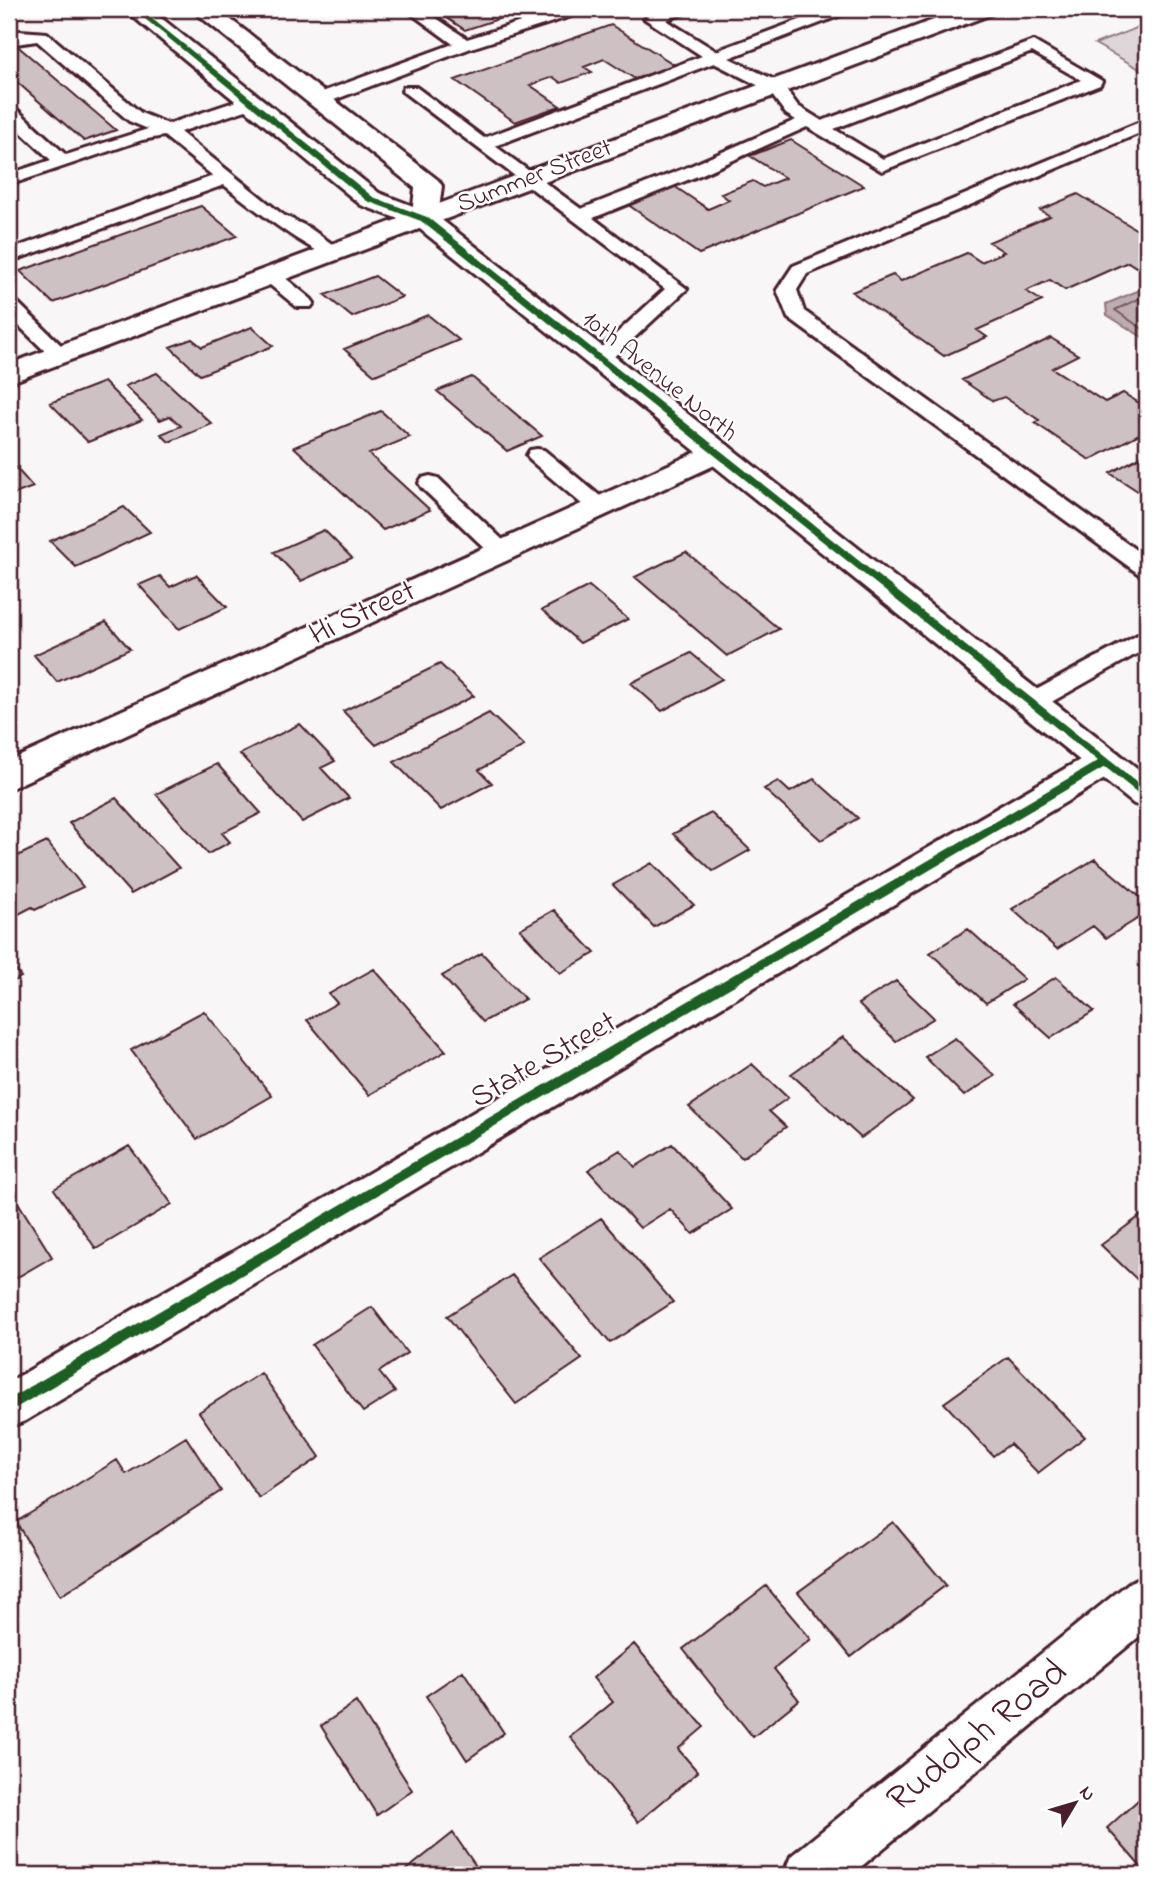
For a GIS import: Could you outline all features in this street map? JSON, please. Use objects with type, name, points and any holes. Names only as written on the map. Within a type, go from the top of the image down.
[{"type":"street","name":"10th Avenue North","points":[[136,9],[370,200],[424,219],[1147,795]]},
{"type":"street","points":[[203,9],[429,186],[424,219]]},
{"type":"street","name":"Summer Street","points":[[12,368],[60,355],[984,9]]},
{"type":"street","name":"Hi Street","points":[[9,776],[717,452]]},
{"type":"street","name":"State Street","points":[[9,1406],[1105,762]]},
{"type":"street","name":"Rudolph Road","points":[[810,1875],[1147,1599]]},
{"type":"lane","points":[[413,9],[465,45]]},
{"type":"lane","points":[[320,99],[465,45],[578,9]]},
{"type":"lane","points":[[578,217],[815,124],[1033,46],[1094,81],[882,166],[815,124],[792,110],[775,87],[715,57],[653,19],[681,9]]},
{"type":"lane","points":[[481,145],[843,9]]},
{"type":"lane","points":[[9,40],[20,36],[41,36],[135,117],[167,130],[277,219],[301,231],[332,253]]},
{"type":"lane","points":[[410,91],[677,289],[600,359]]},
{"type":"lane","points":[[9,180],[138,136],[167,130],[249,103]]},
{"type":"lane","points":[[9,112],[64,162]]},
{"type":"lane","points":[[1147,124],[800,270],[787,290],[795,314],[1147,569]]},
{"type":"lane","points":[[9,256],[228,177]]},
{"type":"lane","points":[[271,276],[304,303]]},
{"type":"lane","points":[[9,305],[60,355]]},
{"type":"lane","points":[[537,455],[598,506]]},
{"type":"lane","points":[[430,483],[502,551]]},
{"type":"lane","points":[[1031,702],[1147,638]]},
{"type":"shaded area","points":[[1147,24],[1147,73],[1095,44]]},
{"type":"water","points":[[1147,287],[1147,340],[1107,315],[1106,304]]},
{"type":"building","points":[[466,9],[528,9],[465,30],[444,16]]},
{"type":"building","points":[[611,25],[675,65],[635,79],[604,59],[584,67],[592,72],[561,83],[553,77],[530,85],[560,106],[515,122],[455,80]]},
{"type":"building","points":[[14,43],[116,130],[84,141],[9,75],[9,45]]},
{"type":"building","points":[[791,140],[864,186],[699,254],[627,204],[674,186],[708,209],[729,200],[721,194],[753,181],[763,187],[785,178],[750,156]]},
{"type":"building","points":[[1078,194],[1147,236],[1147,262],[1136,267],[1128,262],[1065,290],[1050,280],[1026,291],[1042,301],[977,330],[987,337],[944,356],[852,292],[893,275],[901,281],[967,253],[981,262],[1004,252],[989,242],[1050,216],[1040,210]]},
{"type":"building","points":[[201,206],[237,236],[53,303],[20,271]]},
{"type":"building","points":[[375,276],[402,297],[352,317],[325,295]]},
{"type":"building","points":[[428,315],[459,340],[375,375],[344,349]]},
{"type":"building","points":[[252,327],[273,346],[200,375],[170,347],[192,339],[202,347]]},
{"type":"building","points":[[1051,338],[1078,355],[1052,368],[1105,402],[1123,393],[1147,408],[1147,430],[1090,460],[1035,423],[1039,420],[1004,397],[993,401],[962,380]]},
{"type":"building","points":[[157,373],[212,424],[169,442],[161,434],[181,426],[170,416],[160,420],[125,386]]},
{"type":"building","points":[[472,377],[542,436],[507,451],[437,391]]},
{"type":"building","points":[[104,382],[142,420],[88,442],[50,403]]},
{"type":"building","points":[[381,411],[410,437],[369,454],[430,510],[383,530],[294,447]]},
{"type":"building","points":[[1147,453],[1147,497],[1110,473]]},
{"type":"building","points":[[9,460],[33,487],[9,496]]},
{"type":"building","points":[[124,507],[150,532],[76,567],[50,541]]},
{"type":"building","points":[[324,530],[352,558],[301,581],[274,552]]},
{"type":"building","points":[[686,552],[779,629],[727,656],[635,577]]},
{"type":"building","points":[[196,575],[227,607],[179,629],[139,585],[160,576],[170,587]]},
{"type":"building","points":[[589,586],[628,619],[580,643],[542,610]]},
{"type":"building","points":[[106,622],[130,649],[57,682],[34,655]]},
{"type":"building","points":[[691,653],[722,679],[662,711],[631,683]]},
{"type":"building","points":[[440,664],[474,696],[376,745],[343,711]]},
{"type":"building","points":[[489,713],[524,746],[479,770],[492,783],[441,810],[394,762]]},
{"type":"building","points":[[300,724],[335,761],[321,768],[349,798],[302,822],[240,754]]},
{"type":"building","points":[[217,764],[261,813],[222,833],[230,842],[208,854],[156,794]]},
{"type":"building","points":[[814,779],[858,818],[821,840],[764,789],[778,781],[790,792]]},
{"type":"building","points":[[116,798],[179,868],[131,894],[69,823]]},
{"type":"building","points":[[711,813],[750,850],[713,871],[673,834]]},
{"type":"building","points":[[47,842],[83,887],[9,919],[9,860]]},
{"type":"building","points":[[1095,859],[1147,903],[1147,913],[1106,938],[1093,926],[1057,949],[1012,909]]},
{"type":"building","points":[[652,863],[694,905],[654,927],[613,885]]},
{"type":"building","points":[[554,910],[595,953],[560,973],[520,929]]},
{"type":"building","points":[[968,929],[1024,979],[986,1003],[930,953]]},
{"type":"building","points":[[482,953],[525,999],[483,1022],[442,976]]},
{"type":"building","points":[[9,961],[21,977],[9,984]]},
{"type":"building","points":[[374,969],[446,1051],[369,1095],[307,1020],[337,1003],[329,994]]},
{"type":"building","points":[[1056,977],[1094,1011],[1051,1038],[1013,1004]]},
{"type":"building","points":[[896,981],[934,1018],[896,1041],[858,1004]]},
{"type":"building","points":[[204,1011],[272,1096],[197,1139],[131,1050]]},
{"type":"building","points":[[843,1037],[913,1100],[861,1138],[791,1074]]},
{"type":"building","points":[[955,1038],[995,1076],[964,1096],[925,1057]]},
{"type":"building","points":[[752,1064],[788,1098],[769,1111],[786,1127],[742,1158],[689,1107]]},
{"type":"building","points":[[672,1144],[732,1209],[693,1234],[670,1209],[640,1228],[588,1170],[620,1150],[635,1167]]},
{"type":"building","points":[[129,1146],[172,1204],[96,1249],[54,1189]]},
{"type":"building","points":[[9,1188],[52,1257],[9,1282]]},
{"type":"building","points":[[1147,1211],[1147,1289],[1101,1245]]},
{"type":"building","points":[[601,1218],[673,1302],[610,1343],[539,1258]]},
{"type":"building","points":[[512,1275],[582,1359],[516,1404],[447,1316]]},
{"type":"building","points":[[372,1307],[407,1353],[379,1372],[395,1392],[363,1412],[312,1345]]},
{"type":"building","points":[[1008,1357],[1085,1437],[1038,1473],[1010,1444],[993,1456],[944,1403]]},
{"type":"building","points":[[261,1373],[320,1457],[259,1498],[199,1412]]},
{"type":"building","points":[[186,1437],[221,1491],[60,1596],[16,1522],[117,1460],[126,1474]]},
{"type":"building","points":[[893,1522],[946,1585],[851,1657],[798,1592]]},
{"type":"building","points":[[766,1586],[811,1639],[774,1669],[799,1700],[753,1737],[683,1649]]},
{"type":"building","points":[[634,1644],[704,1727],[678,1749],[698,1772],[638,1822],[570,1737],[613,1702],[593,1678]]},
{"type":"building","points":[[463,1671],[504,1733],[467,1760],[426,1696]]},
{"type":"building","points":[[356,1702],[412,1790],[377,1815],[321,1726]]},
{"type":"building","points":[[1147,1792],[1147,1874],[1107,1828]]},
{"type":"building","points":[[453,1833],[482,1875],[400,1875]]},
{"type":"cycle path","points":[[136,9],[370,199],[424,219],[1147,795]]},
{"type":"cycle path","points":[[9,1406],[1105,762]]}]
